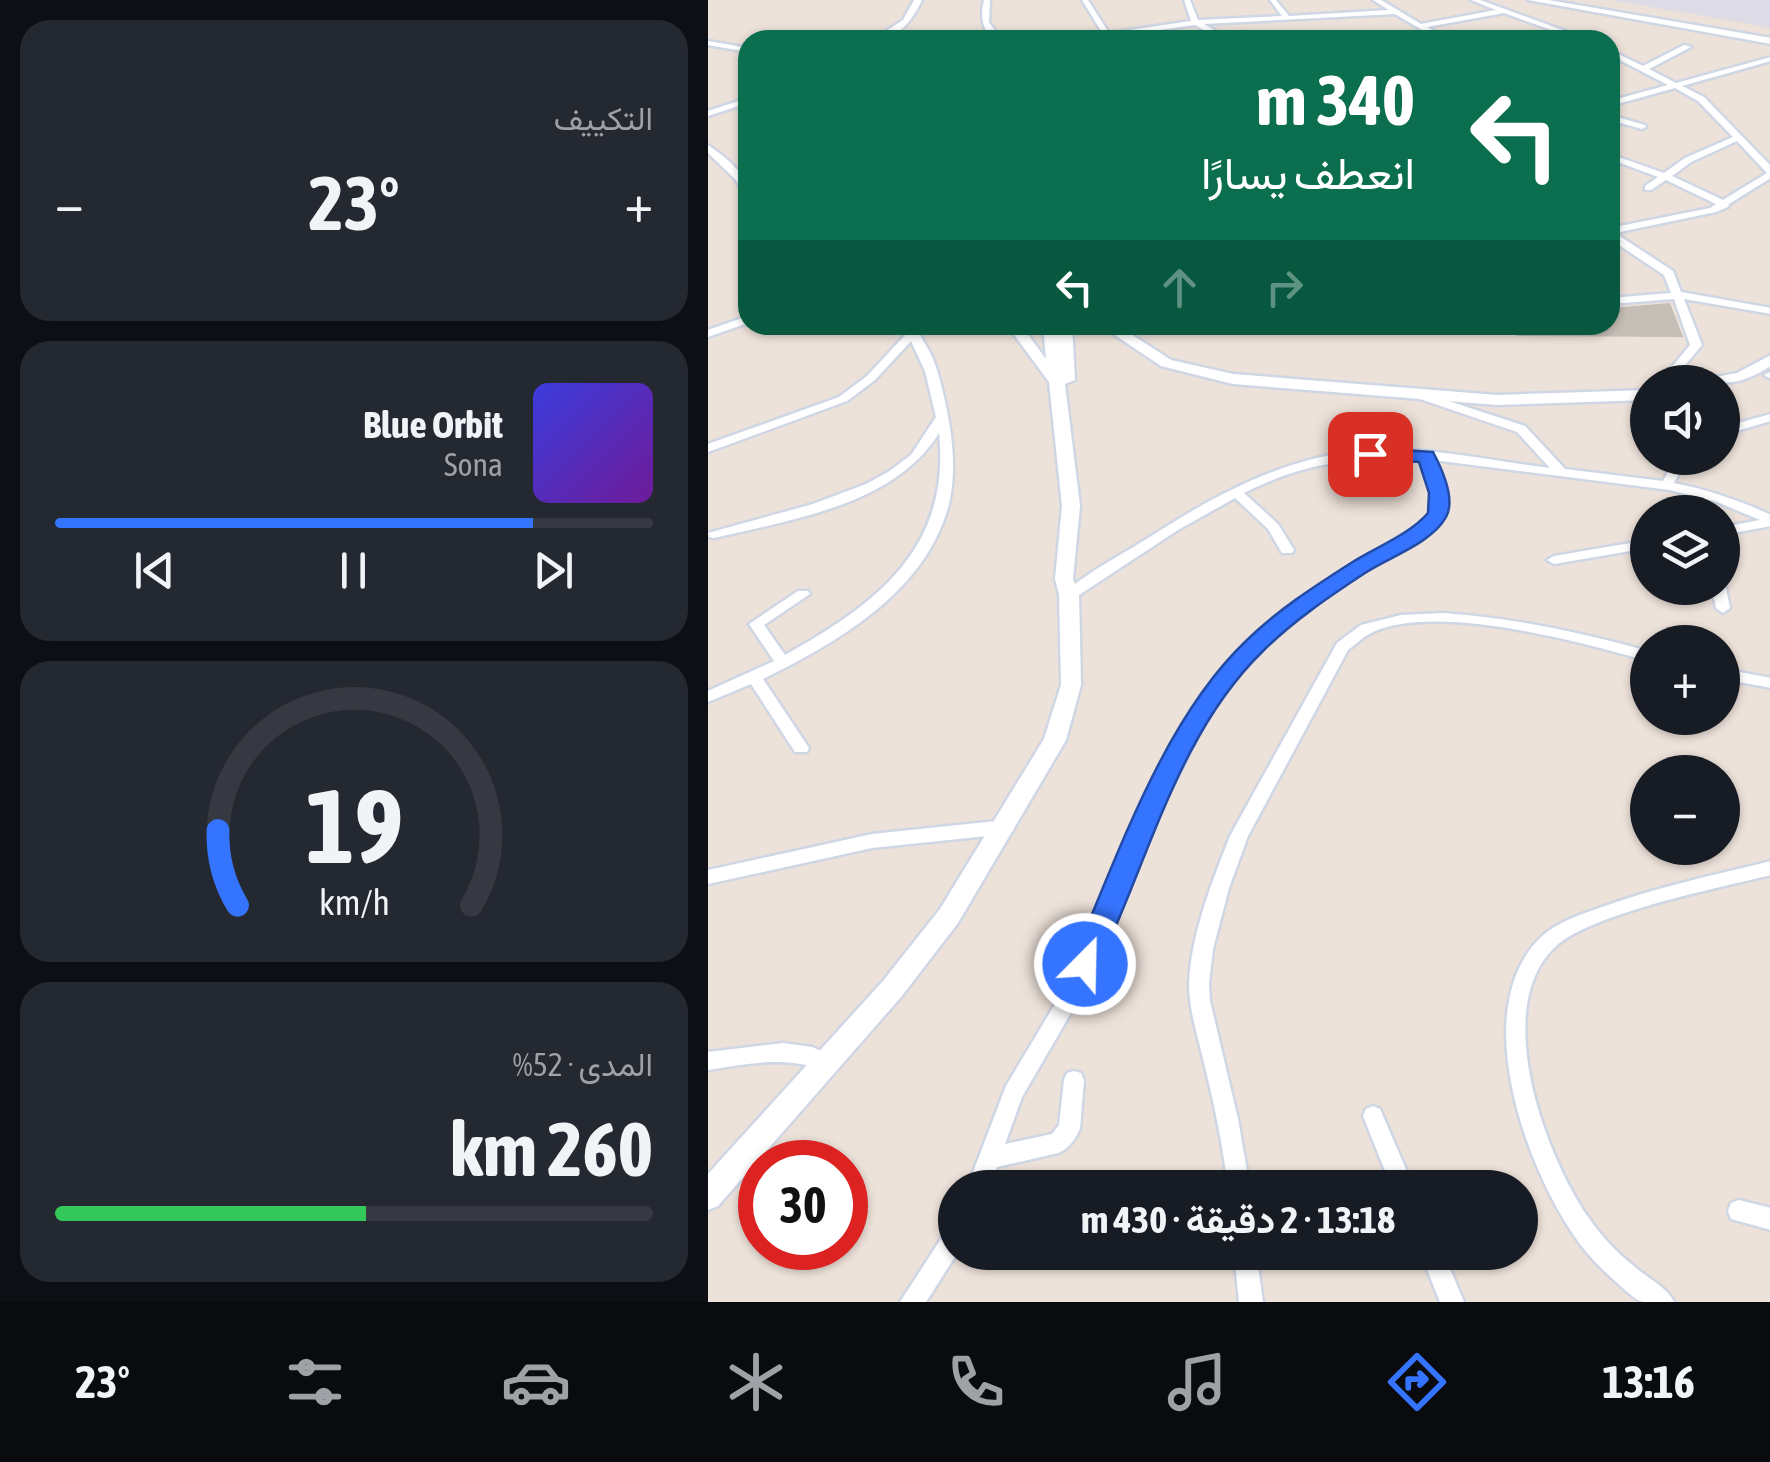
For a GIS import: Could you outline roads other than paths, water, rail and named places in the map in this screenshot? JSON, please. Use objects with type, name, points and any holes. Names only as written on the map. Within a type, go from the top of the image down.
[{"type":"street","points":[[893,30],[906,22],[918,0]]},
{"type":"street","points":[[987,0],[984,10],[989,30]]},
{"type":"street","points":[[1085,0],[1103,30]]},
{"type":"street","points":[[1187,0],[1195,22],[1209,30]]},
{"type":"street","points":[[1273,0],[1286,18]]},
{"type":"street","points":[[1376,0],[1426,30]]},
{"type":"street","points":[[1474,0],[1559,30]]},
{"type":"street","points":[[1532,0],[1770,40]]},
{"type":"street","points":[[1545,0],[1770,40]]},
{"type":"street","points":[[1419,26],[1505,10]]},
{"type":"street","points":[[1152,30],[1195,22],[1395,12]]},
{"type":"street","points":[[708,43],[738,48]]},
{"type":"street","points":[[1644,69],[1688,47]]},
{"type":"street","points":[[1620,57],[1680,85],[1714,108],[1770,173],[1725,205],[1620,231]]},
{"type":"street","points":[[1620,101],[1770,59]]},
{"type":"street","points":[[708,114],[738,104]]},
{"type":"street","points":[[1620,119],[1642,127]]},
{"type":"street","points":[[1648,188],[1688,160],[1739,136]]},
{"type":"street","points":[[708,148],[738,175]]},
{"type":"street","points":[[1620,160],[1666,176],[1725,205]]},
{"type":"street","points":[[1620,239],[1661,265],[1678,296],[1696,344],[1679,365]]},
{"type":"street","points":[[1620,300],[1678,296],[1723,299],[1770,311]]},
{"type":"street","points":[[708,334],[738,323]]},
{"type":"street","points":[[708,448],[843,399],[871,378],[906,335]]},
{"type":"street","points":[[708,697],[784,663],[857,618],[887,594],[931,535],[945,496],[947,458],[942,417],[928,363],[914,335]]},
{"type":"street","points":[[1021,335],[1061,380]]},
{"type":"street","points":[[1029,335],[1037,357]]},
{"type":"street","points":[[708,1196],[892,989],[949,916],[1056,740],[1071,686],[1068,595],[1079,549],[1083,506],[1081,466],[1052,335]]},
{"type":"street","points":[[1061,380],[1064,335]]},
{"type":"street","points":[[1120,335],[1138,348],[1187,370],[1275,384],[1383,390],[1630,392]]},
{"type":"street","points":[[1139,335],[1169,354],[1204,367],[1421,396],[1552,400],[1630,394]]},
{"type":"street","points":[[1740,377],[1770,360]]},
{"type":"street","points":[[1740,386],[1770,375]]},
{"type":"street","points":[[1421,396],[1521,429],[1562,473]]},
{"type":"street","points":[[714,534],[823,503],[894,474],[918,454],[942,417]]},
{"type":"street","points":[[1740,426],[1770,417]]},
{"type":"street","points":[[1068,595],[1236,492],[1289,471],[1348,456],[1426,456],[1668,482],[1742,506],[1770,521]]},
{"type":"street","points":[[985,1170],[1013,1093],[1075,988],[1136,840],[1204,710],[1253,647],[1279,624],[1358,568],[1428,526],[1440,506],[1426,456]]},
{"type":"street","points":[[1668,482],[1672,475]]},
{"type":"street","points":[[1236,492],[1273,528],[1287,550]]},
{"type":"street","points":[[1740,527],[1770,521]]},
{"type":"street","points":[[1554,560],[1630,547]]},
{"type":"street","points":[[784,663],[756,624],[803,594]]},
{"type":"street","points":[[1236,1170],[1232,1136],[1201,1004],[1199,977],[1203,956],[1228,860],[1239,836],[1350,637],[1390,621],[1471,620],[1534,628],[1630,652]]},
{"type":"street","points":[[754,677],[801,748]]},
{"type":"street","points":[[1740,678],[1770,684]]},
{"type":"street","points":[[708,877],[872,842],[1006,826]]},
{"type":"street","points":[[1662,1302],[1600,1251],[1558,1186],[1532,1118],[1520,1070],[1514,1026],[1517,991],[1534,957],[1564,930],[1770,868]]},
{"type":"street","points":[[708,1061],[782,1050],[805,1052],[826,1062]]},
{"type":"street","points":[[989,1158],[1058,1143],[1069,1129],[1074,1080]]},
{"type":"street","points":[[1372,1116],[1395,1170]]},
{"type":"street","points":[[1739,1211],[1770,1219]]},
{"type":"street","points":[[912,1302],[938,1263]]},
{"type":"street","points":[[1247,1270],[1250,1302]]},
{"type":"street","points":[[1439,1270],[1452,1302]]}]
